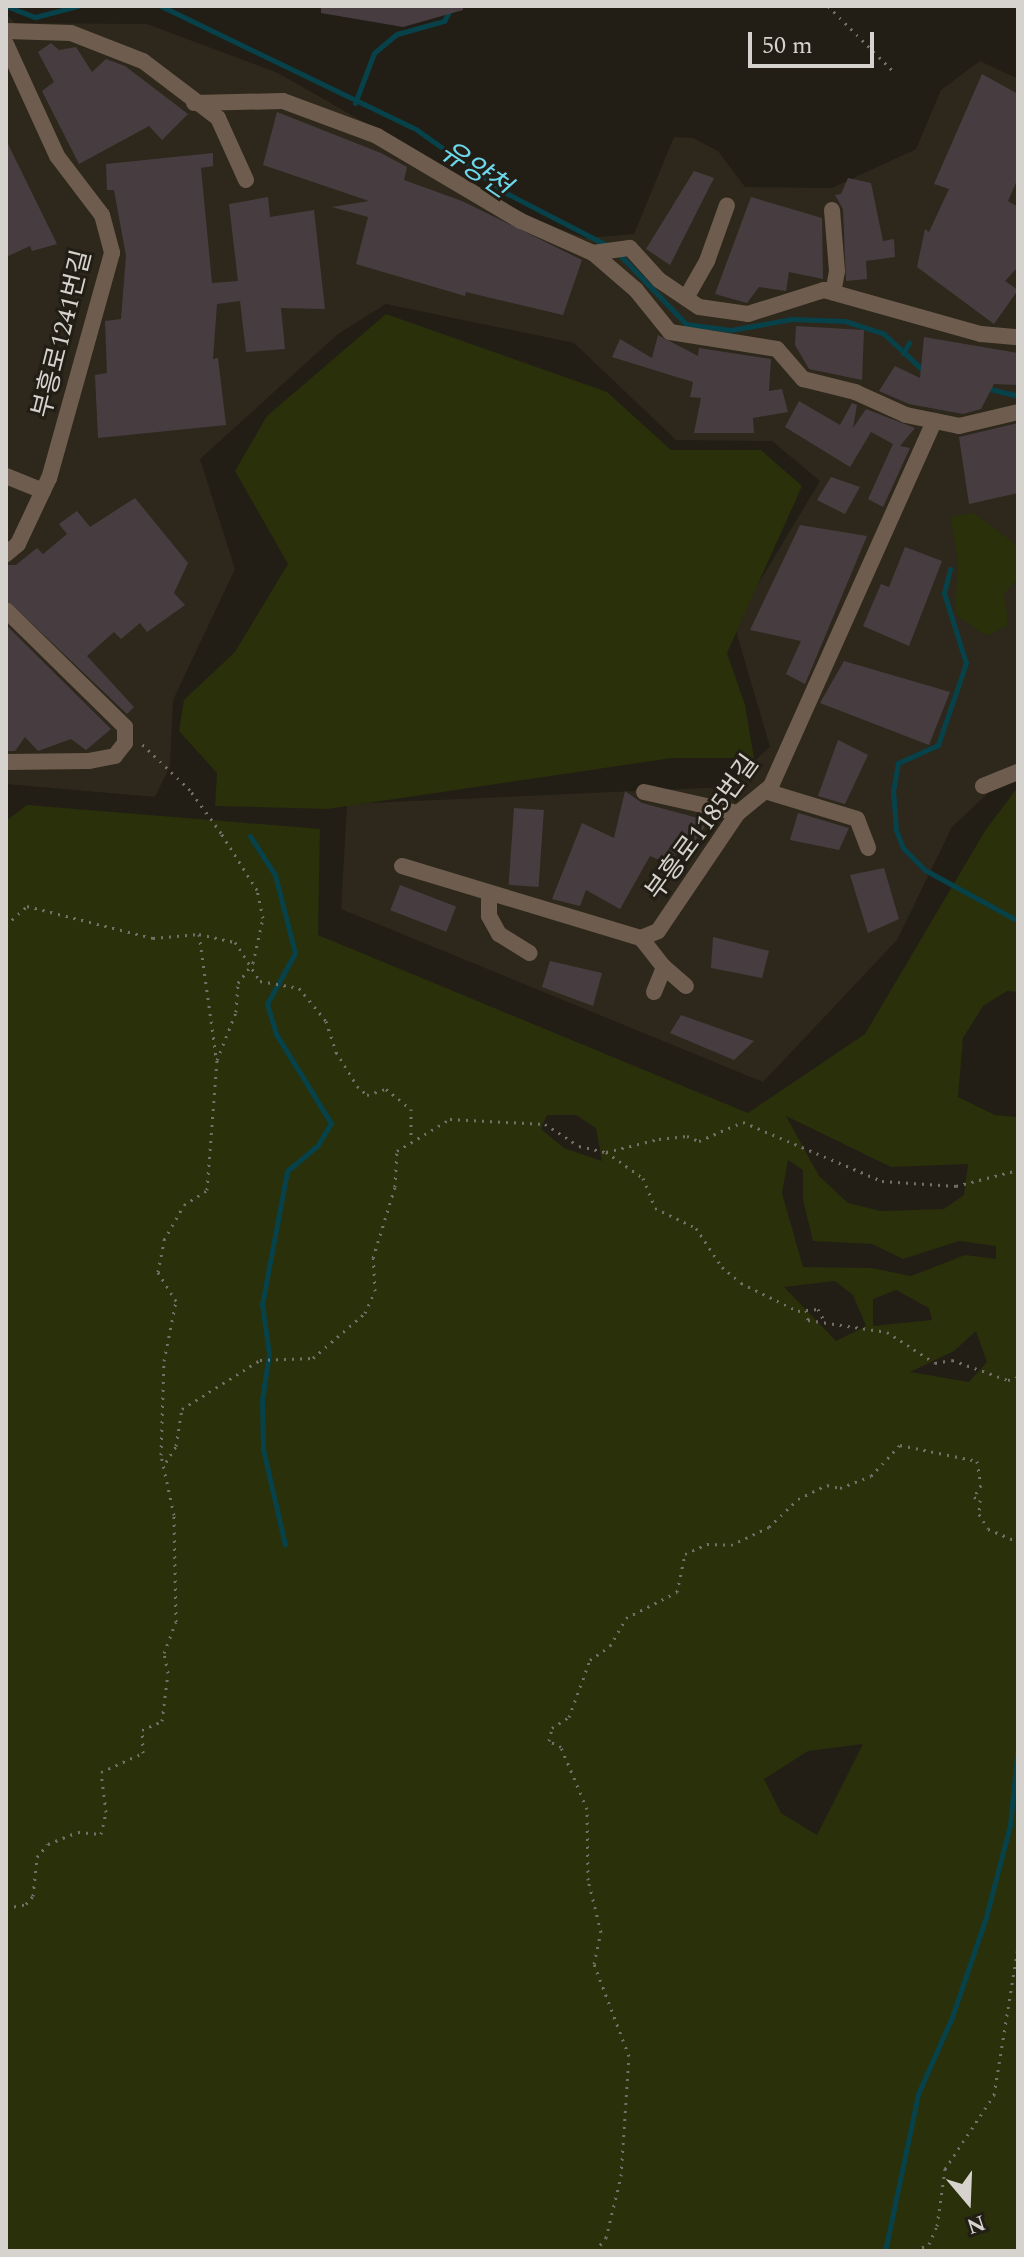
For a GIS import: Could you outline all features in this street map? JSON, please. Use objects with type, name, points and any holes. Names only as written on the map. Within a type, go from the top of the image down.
[{"type":"lane","points":[[6,31],[71,33],[143,61],[194,103],[218,118],[246,180]]},
{"type":"lane","name":"부흥로1241번길","points":[[6,44],[57,156],[102,215],[112,253],[89,347],[43,491],[18,544],[6,554]]},
{"type":"lane","points":[[194,103],[283,101],[377,136],[521,221],[597,252],[636,290],[670,332],[777,349],[803,379],[934,421],[959,426],[1018,412]]},
{"type":"lane","points":[[686,298],[707,261],[727,205]]},
{"type":"lane","points":[[832,210],[837,271],[833,293]]},
{"type":"lane","points":[[597,252],[629,249],[659,280],[699,307],[748,314],[824,290],[981,334],[1018,337]]},
{"type":"lane","name":"부흥로1185번길","points":[[641,938],[658,931],[738,813],[765,791],[934,421]]},
{"type":"lane","points":[[6,476],[43,491]]},
{"type":"lane","points":[[6,610],[125,727],[125,743],[115,756],[6,762]]},
{"type":"lane","points":[[983,786],[1018,772]]},
{"type":"lane","points":[[765,791],[857,819],[868,848]]},
{"type":"lane","points":[[644,792],[738,813]]},
{"type":"lane","points":[[402,866],[641,938],[664,967],[686,986]]},
{"type":"lane","points":[[489,894],[489,916],[499,934],[530,953]]},
{"type":"lane","points":[[654,992],[664,967]]},
{"type":"path","points":[[828,6],[895,73]]},
{"type":"path","points":[[125,727],[190,790],[257,890],[263,918],[253,963],[238,983],[236,1012],[217,1060]]},
{"type":"path","points":[[6,925],[27,906],[153,938],[199,934],[235,942],[253,963],[260,981],[299,988],[326,1021],[336,1052],[367,1095],[386,1089],[411,1109],[411,1139]]},
{"type":"path","points":[[6,1908],[26,1904],[33,1896],[37,1857],[48,1844],[78,1832],[101,1834],[106,1812],[101,1772],[115,1762],[123,1766],[143,1753],[142,1730],[162,1721],[168,1673],[164,1653],[176,1622],[174,1515],[166,1462],[161,1455],[164,1361],[176,1301],[158,1272],[164,1240],[184,1205],[207,1190],[217,1060],[199,934]]},
{"type":"path","points":[[166,1462],[176,1446],[182,1409],[260,1360],[280,1363],[313,1358],[365,1313],[375,1291],[373,1258],[395,1187],[397,1151],[411,1139],[428,1136],[431,1126],[450,1119],[462,1117],[472,1123],[530,1121],[557,1130],[579,1146],[606,1152],[643,1178],[655,1208],[696,1228],[722,1267],[741,1283],[798,1311],[818,1309],[827,1326]]},
{"type":"path","points":[[606,1152],[659,1139],[699,1141],[743,1122],[882,1181],[956,1186],[1018,1170]]},
{"type":"path","points":[[806,1310],[808,1320],[827,1326],[844,1321],[882,1330],[935,1363],[952,1360],[1008,1380],[1018,1377]]},
{"type":"path","points":[[595,2251],[606,2238],[621,2176],[629,2056],[594,1964],[601,1932],[588,1880],[587,1809],[561,1747],[549,1741],[552,1728],[569,1717],[590,1660],[610,1646],[626,1618],[677,1592],[685,1554],[707,1544],[731,1545],[769,1527],[798,1499],[827,1485],[840,1488],[871,1476],[900,1445],[977,1461],[981,1480],[974,1497],[980,1500],[979,1514],[988,1529],[1018,1542]]},
{"type":"path","points":[[915,2251],[929,2244],[937,2226],[945,2169],[994,2095],[1018,1946]]},
{"type":"path","points":[[6,2025],[6,2035]]},
{"type":"shaded area","points":[[6,14],[15,23],[147,24],[278,73],[537,221],[585,238],[634,234],[674,137],[693,138],[718,151],[745,187],[832,188],[916,149],[941,90],[980,61],[1018,79],[1018,765],[952,827],[897,940],[763,1082],[341,909],[347,804],[726,787],[770,747],[734,624],[820,481],[772,441],[676,440],[574,343],[386,304],[338,334],[200,459],[235,569],[173,700],[170,766],[155,797],[6,784]]},
{"type":"green space","points":[[386,314],[607,392],[671,450],[761,450],[802,486],[727,653],[745,705],[754,758],[672,758],[327,809],[215,806],[217,773],[179,731],[184,700],[235,652],[288,564],[235,471],[267,416]]},
{"type":"green space","points":[[973,513],[1018,546],[1018,578],[1004,594],[1008,625],[987,636],[955,614],[958,562],[951,517]]},
{"type":"green space","points":[[1018,787],[1018,992],[1007,991],[983,1006],[963,1038],[958,1097],[995,1115],[1018,1117],[1018,2251],[6,2251],[6,821],[27,805],[320,829],[318,935],[748,1113],[865,1034],[985,831]],"holes":[[[547,1115],[576,1115],[596,1128],[602,1161],[564,1148],[541,1129]],[[786,1116],[891,1167],[968,1164],[964,1195],[944,1209],[881,1211],[848,1203],[819,1176]],[[788,1160],[803,1170],[803,1200],[813,1241],[872,1244],[903,1259],[959,1241],[996,1246],[996,1259],[965,1255],[911,1276],[872,1268],[803,1267],[782,1193]],[[835,1281],[853,1295],[866,1326],[836,1341],[784,1287]],[[896,1290],[929,1308],[932,1320],[873,1326],[873,1299]],[[976,1331],[987,1362],[969,1382],[910,1372],[954,1351]],[[863,1744],[817,1835],[781,1813],[764,1779],[808,1751]]]},
{"type":"building","points":[[321,6],[463,6],[463,10],[403,27],[321,13]]},
{"type":"building","points":[[51,43],[59,50],[76,47],[92,72],[106,59],[125,66],[188,114],[162,140],[149,126],[79,164],[42,91],[54,82],[38,52]]},
{"type":"building","points":[[982,74],[1018,94],[1018,178],[1008,201],[1018,207],[1018,267],[1005,281],[1018,290],[994,324],[917,267],[925,229],[929,232],[949,189],[934,184]]},
{"type":"building","points":[[277,112],[381,153],[407,167],[404,180],[462,201],[582,260],[563,315],[466,292],[465,296],[356,264],[368,217],[332,207],[369,201],[263,165]]},
{"type":"building","points":[[6,140],[57,244],[32,251],[30,246],[6,257]]},
{"type":"building","points":[[213,153],[213,166],[201,168],[212,283],[238,281],[229,204],[268,197],[270,217],[314,210],[325,309],[281,308],[285,349],[246,352],[240,301],[217,304],[213,359],[218,358],[226,425],[98,438],[95,375],[107,373],[105,321],[121,319],[126,256],[114,190],[107,190],[106,164]]},
{"type":"building","points":[[694,171],[714,178],[670,265],[646,249]]},
{"type":"building","points":[[848,178],[871,183],[883,241],[894,239],[895,257],[866,261],[867,279],[846,281],[843,209],[835,195],[841,194]]},
{"type":"building","points":[[751,197],[822,218],[823,279],[789,272],[786,291],[759,287],[747,303],[715,294]]},
{"type":"building","points":[[796,326],[864,330],[862,380],[809,369],[795,345]]},
{"type":"building","points":[[658,335],[698,356],[699,348],[771,359],[769,391],[782,389],[788,412],[753,418],[754,433],[694,433],[701,398],[690,397],[693,382],[612,357],[620,339],[652,358]]},
{"type":"building","points":[[924,337],[1018,353],[1018,385],[994,384],[981,409],[963,414],[909,404],[879,391],[895,366],[920,378]]},
{"type":"building","points":[[799,401],[840,425],[852,403],[857,405],[853,428],[866,409],[915,428],[900,446],[910,448],[883,507],[868,499],[893,444],[871,432],[850,467],[785,427]]},
{"type":"building","points":[[1018,423],[1018,493],[969,504],[959,437]]},
{"type":"building","points":[[831,477],[860,487],[845,514],[817,500]]},
{"type":"building","points":[[135,498],[188,563],[174,593],[185,605],[147,632],[140,623],[121,639],[114,632],[87,656],[134,707],[127,714],[6,599],[6,565],[16,565],[37,548],[43,554],[67,534],[59,524],[77,511],[90,527]]},
{"type":"building","points":[[800,525],[867,536],[805,684],[786,674],[801,641],[750,630]]},
{"type":"building","points":[[905,547],[942,561],[909,646],[863,626],[881,584],[889,587]]},
{"type":"building","points":[[6,625],[111,729],[86,750],[71,739],[38,751],[25,737],[15,751],[6,751]]},
{"type":"building","points":[[844,661],[950,692],[929,745],[820,703]]},
{"type":"building","points":[[838,740],[868,755],[845,804],[818,796]]},
{"type":"building","points":[[625,791],[642,803],[709,821],[691,846],[682,843],[669,864],[650,856],[620,909],[586,890],[580,906],[552,899],[582,823],[614,838]]},
{"type":"building","points":[[514,808],[544,810],[539,887],[509,885]]},
{"type":"building","points":[[798,813],[849,828],[839,850],[790,840]]},
{"type":"building","points":[[884,868],[899,919],[868,933],[850,875]]},
{"type":"building","points":[[400,885],[456,907],[446,932],[390,910]]},
{"type":"building","points":[[713,937],[769,951],[762,978],[711,968]]},
{"type":"building","points":[[550,961],[602,973],[593,1006],[542,987]]},
{"type":"building","points":[[681,1015],[754,1041],[734,1060],[670,1033]]},
{"type":"waterway","name":"유양천","points":[[6,6],[35,17],[78,6]]},
{"type":"waterway","name":"유양천","points":[[161,6],[417,130],[506,193],[610,247]]},
{"type":"waterway","points":[[355,103],[374,53],[397,34],[444,21],[452,6]]},
{"type":"waterway","name":"유양천","points":[[618,253],[686,324],[731,330],[792,319],[845,321],[883,333],[925,372]]},
{"type":"waterway","points":[[903,353],[909,343]]},
{"type":"waterway","points":[[985,388],[1016,395]]},
{"type":"waterway","name":"유양천","points":[[950,569],[944,593],[966,663],[938,745],[898,763],[893,790],[896,830],[903,848],[925,870],[1018,921]]},
{"type":"waterway","points":[[250,836],[275,875],[295,953],[267,1004],[276,1034],[331,1123],[318,1145],[287,1171],[262,1304],[269,1354],[262,1400],[263,1449],[285,1545]]},
{"type":"waterway","points":[[885,2251],[918,2094],[952,2017],[986,1917],[1010,1825],[1018,1745]]}]
